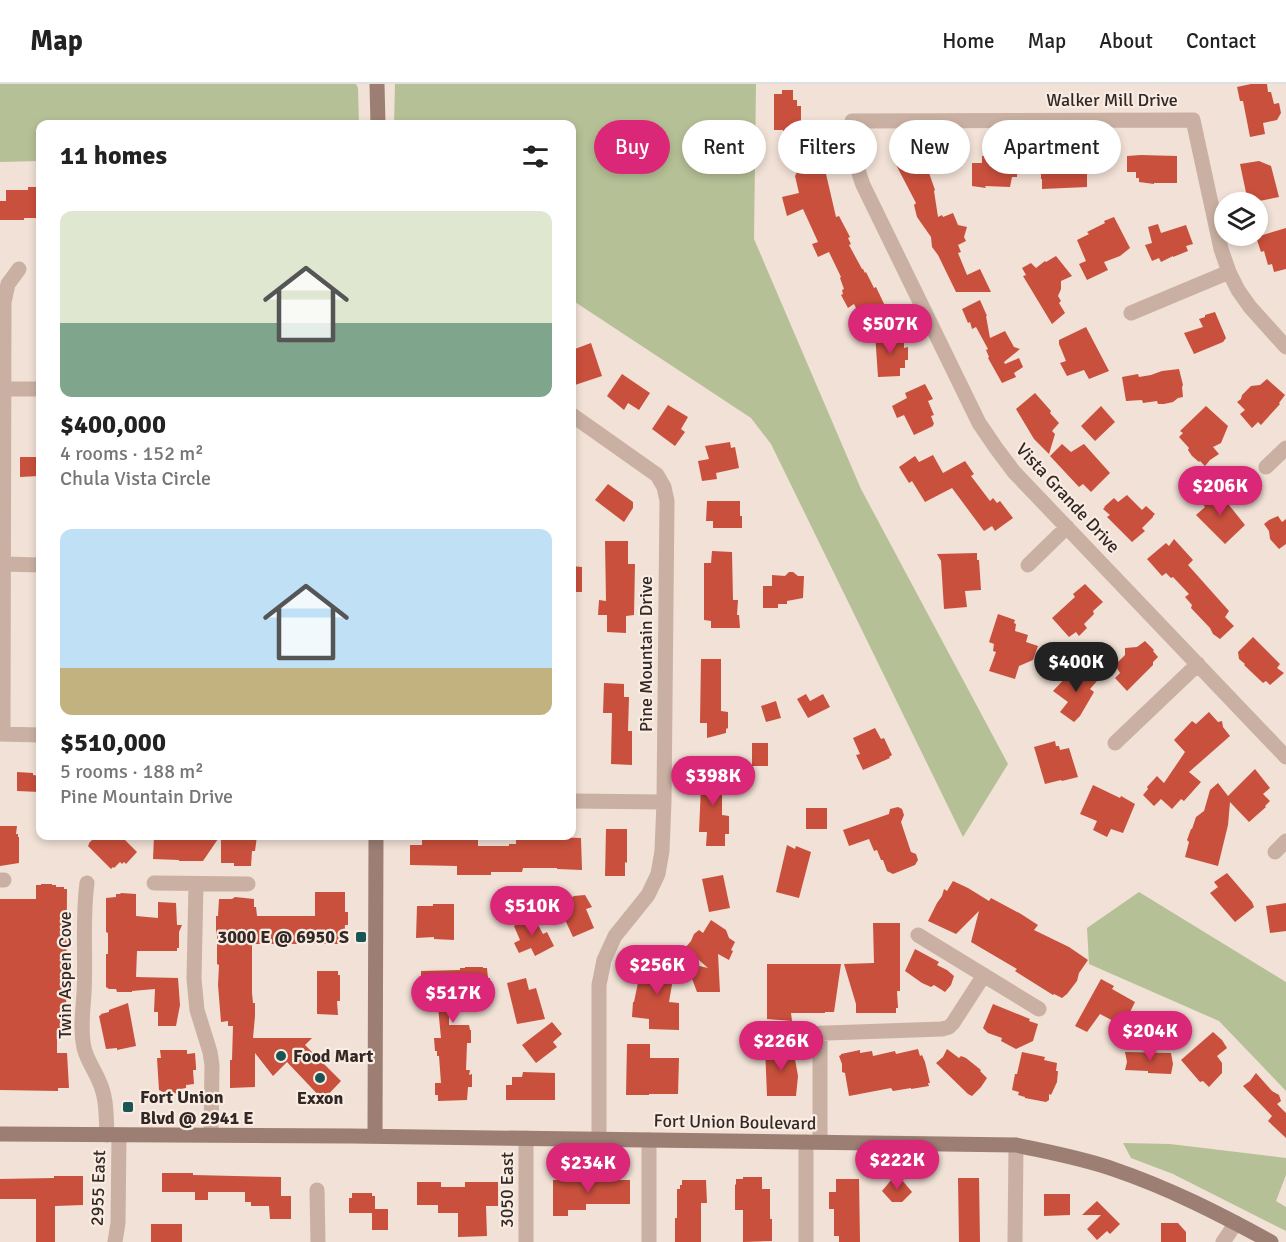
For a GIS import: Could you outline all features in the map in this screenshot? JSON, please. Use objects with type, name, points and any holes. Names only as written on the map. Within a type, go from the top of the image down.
[{"type":"main road","points":[[377,84],[378,120]]},
{"type":"main road","points":[[375,1137],[376,840]]},
{"type":"main road","name":"Fort Union Boulevard","points":[[0,1134],[1016,1145],[1073,1157],[1156,1185],[1206,1207],[1271,1242]]},
{"type":"street","name":"Walker Mill Drive","points":[[877,121],[1194,120],[1221,249],[1229,272],[1250,307],[1286,347]]},
{"type":"street","name":"Vista Grande Drive","points":[[859,174],[979,423],[996,448],[1014,472],[1286,757]]},
{"type":"street","points":[[19,269],[9,284],[4,302],[2,734],[36,735]]},
{"type":"street","points":[[1131,313],[1229,272]]},
{"type":"street","points":[[4,389],[36,389]]},
{"type":"street","name":"Pine Mountain Drive","points":[[576,419],[657,475],[664,487],[667,501],[662,851],[657,874],[648,895],[615,936],[604,960],[598,985],[598,1139]]},
{"type":"street","points":[[1266,466],[1286,448]]},
{"type":"street","points":[[1028,565],[1067,527]]},
{"type":"street","points":[[4,564],[36,565]]},
{"type":"street","points":[[1115,743],[1197,664]]},
{"type":"street","points":[[576,801],[664,802]]},
{"type":"street","name":"Twin Aspen Cove","points":[[87,883],[84,903],[82,1030],[84,1048],[105,1096],[113,1135]]},
{"type":"street","points":[[154,883],[248,884]]},
{"type":"street","points":[[196,884],[194,979],[197,1010],[212,1065],[211,1135]]},
{"type":"street","points":[[918,935],[1039,1009]]},
{"type":"street","points":[[799,1034],[942,1029],[953,1023],[984,975]]},
{"type":"street","points":[[806,1242],[820,1033]]},
{"type":"street","name":"2955 East","points":[[113,1135],[119,1207],[115,1242]]},
{"type":"street","name":"3050 East","points":[[526,1138],[526,1242]]},
{"type":"street","points":[[649,1140],[649,1242]]},
{"type":"street","points":[[1015,1242],[1016,1145]]},
{"type":"street","points":[[317,1190],[318,1242]]},
{"type":"street","points":[[1223,1242],[1236,1223]]},
{"type":"green space","points":[[0,84],[356,84],[358,88],[359,120],[36,120],[36,161],[0,162]]},
{"type":"green space","points":[[395,84],[756,84],[756,120],[682,120],[682,174],[755,174],[754,239],[861,489],[1008,764],[963,837],[771,444],[751,418],[576,303],[576,120],[394,120]]},
{"type":"green space","points":[[1139,892],[1286,982],[1286,1091],[1219,1021],[1089,964],[1087,928]]},
{"type":"green space","points":[[1123,1143],[1170,1144],[1286,1158],[1286,1175],[1276,1201],[1286,1207],[1286,1231],[1173,1174],[1131,1158]]},
{"type":"building","points":[[1267,84],[1268,92],[1271,92],[1274,104],[1279,103],[1281,113],[1277,120],[1263,123],[1265,134],[1250,137],[1243,101],[1240,101],[1237,87]]},
{"type":"building","points":[[782,90],[793,90],[793,100],[797,100],[797,106],[801,106],[801,120],[778,120],[778,130],[774,130],[774,94],[782,94]]},
{"type":"building","points":[[1127,156],[1177,156],[1177,183],[1139,182],[1136,172],[1127,172]]},
{"type":"building","points":[[1259,161],[1271,166],[1279,197],[1268,199],[1268,192],[1246,192],[1240,164]]},
{"type":"building","points":[[972,163],[982,163],[982,174],[1017,174],[1017,177],[1012,177],[1010,187],[972,186]]},
{"type":"building","points":[[796,174],[826,174],[836,217],[839,216],[850,237],[848,238],[851,244],[849,245],[874,288],[876,287],[887,310],[871,318],[868,312],[864,314],[862,310],[858,312],[854,304],[848,308],[841,295],[844,289],[841,277],[829,252],[818,257],[812,244],[818,242],[803,209],[787,216],[782,197],[799,193]]},
{"type":"building","points":[[901,174],[929,174],[935,190],[938,217],[953,213],[958,225],[967,227],[964,237],[966,241],[958,245],[961,252],[958,253],[967,275],[980,269],[991,292],[956,292],[932,247],[931,237],[917,217],[914,205],[916,203]]},
{"type":"building","points":[[1041,174],[1087,174],[1087,187],[1042,189]]},
{"type":"building","points":[[28,187],[36,187],[36,218],[0,220],[0,201],[6,201],[6,190],[28,190]]},
{"type":"building","points":[[1114,217],[1130,248],[1120,256],[1104,262],[1108,270],[1087,280],[1079,264],[1086,261],[1077,240],[1105,223],[1104,221]]},
{"type":"building","points":[[1158,224],[1161,233],[1186,225],[1193,244],[1186,246],[1188,251],[1161,262],[1159,258],[1152,261],[1145,245],[1152,243],[1148,227]]},
{"type":"building","points":[[1286,228],[1286,269],[1274,272],[1272,264],[1268,265],[1264,251],[1261,252],[1259,246],[1268,246],[1268,233]]},
{"type":"building","points":[[1056,256],[1072,276],[1061,281],[1058,296],[1065,313],[1052,324],[1023,276],[1026,275],[1022,268],[1031,263],[1036,268]]},
{"type":"building","points":[[980,300],[987,316],[990,338],[1005,331],[1014,347],[1020,349],[1004,362],[1005,364],[1019,358],[1023,367],[1014,373],[1016,377],[1002,383],[988,358],[986,350],[988,349],[976,327],[972,329],[970,322],[968,323],[962,309]]},
{"type":"building","points":[[1215,312],[1226,338],[1223,342],[1194,354],[1184,333],[1203,327],[1199,319]]},
{"type":"building","points":[[1086,327],[1109,371],[1089,379],[1084,370],[1067,376],[1060,363],[1066,361],[1059,340]]},
{"type":"building","points":[[896,332],[896,341],[904,340],[904,348],[908,347],[908,360],[905,360],[905,368],[900,368],[900,376],[878,377],[875,333]]},
{"type":"building","points":[[591,343],[602,376],[576,385],[576,349]]},
{"type":"building","points":[[1179,369],[1183,397],[1164,404],[1158,404],[1157,401],[1143,403],[1142,400],[1126,401],[1122,377],[1138,374],[1139,377]]},
{"type":"building","points":[[622,374],[650,393],[639,410],[628,403],[624,410],[607,396]]},
{"type":"building","points":[[1267,379],[1285,395],[1261,425],[1258,422],[1252,428],[1240,414],[1245,410],[1237,402],[1251,386],[1260,385]]},
{"type":"building","points":[[925,384],[933,399],[928,401],[934,415],[931,416],[934,424],[914,435],[904,415],[897,418],[892,406],[907,398],[905,393]]},
{"type":"building","points":[[1035,393],[1059,423],[1052,431],[1055,434],[1049,454],[1034,439],[1016,409]]},
{"type":"building","points":[[668,405],[688,417],[681,429],[685,432],[675,446],[652,429]]},
{"type":"building","points":[[1101,406],[1115,422],[1095,441],[1081,426]]},
{"type":"building","points":[[1206,406],[1228,426],[1221,443],[1213,447],[1219,454],[1205,466],[1192,456],[1189,448],[1179,437],[1183,433],[1180,431]]},
{"type":"building","points":[[730,442],[731,448],[735,447],[739,468],[716,473],[717,479],[702,481],[698,461],[709,459],[705,446]]},
{"type":"building","points":[[1062,444],[1071,452],[1084,444],[1110,473],[1091,492],[1083,484],[1079,487],[1050,456]]},
{"type":"building","points":[[933,455],[943,473],[965,461],[974,474],[971,476],[990,501],[993,498],[997,503],[1000,501],[1013,518],[995,531],[992,526],[984,531],[952,488],[925,502],[912,481],[909,483],[899,467],[915,456],[919,462]]},
{"type":"building","points":[[20,457],[36,457],[36,476],[20,477]]},
{"type":"building","points":[[608,484],[633,502],[633,508],[624,522],[595,500]]},
{"type":"building","points":[[1213,489],[1220,495],[1221,493],[1245,525],[1225,544],[1196,515],[1205,507],[1202,499]]},
{"type":"building","points":[[1127,495],[1142,510],[1146,506],[1155,514],[1142,528],[1145,531],[1132,542],[1107,517],[1110,515],[1103,509],[1114,498],[1118,502]]},
{"type":"building","points":[[707,501],[740,501],[742,528],[713,528],[713,521],[706,521]]},
{"type":"building","points":[[1278,516],[1282,522],[1286,519],[1286,544],[1279,549],[1270,539],[1269,531],[1264,524]]},
{"type":"building","points":[[1174,539],[1193,560],[1188,565],[1229,611],[1225,617],[1234,626],[1220,639],[1191,608],[1192,605],[1185,597],[1189,594],[1173,577],[1171,578],[1166,573],[1162,576],[1147,559],[1166,543],[1169,546]]},
{"type":"building","points":[[605,541],[628,541],[628,564],[635,564],[634,615],[626,616],[626,633],[607,632],[607,615],[598,615],[599,600],[606,601]]},
{"type":"building","points":[[712,551],[732,552],[733,600],[738,600],[737,615],[739,615],[740,628],[711,628],[711,621],[704,620],[704,563],[711,563]]},
{"type":"building","points":[[977,553],[981,590],[965,591],[967,607],[944,609],[941,561],[937,554]]},
{"type":"building","points":[[576,566],[582,567],[582,592],[576,592]]},
{"type":"building","points":[[789,572],[804,576],[803,598],[787,601],[787,604],[778,604],[778,608],[763,608],[763,586],[772,586],[772,575],[785,576]]},
{"type":"building","points":[[1085,584],[1103,602],[1084,624],[1087,628],[1079,636],[1076,632],[1069,637],[1052,618],[1075,597],[1073,594]]},
{"type":"building","points":[[998,614],[1015,620],[1015,631],[1028,635],[1026,642],[1038,646],[1033,660],[1019,666],[1015,679],[989,671],[996,652],[993,651],[994,644],[989,642]]},
{"type":"building","points":[[1253,637],[1280,664],[1277,668],[1284,673],[1270,685],[1266,681],[1263,683],[1239,659],[1238,652]]},
{"type":"building","points":[[1145,641],[1158,657],[1127,691],[1115,678],[1120,673],[1115,665],[1125,655],[1125,648],[1137,647]]},
{"type":"building","points":[[701,659],[721,659],[721,711],[728,712],[726,733],[707,738],[707,723],[700,723]]},
{"type":"building","points":[[1081,667],[1097,681],[1090,689],[1094,692],[1074,722],[1060,712],[1068,702],[1053,691],[1070,673],[1074,676]]},
{"type":"building","points":[[604,683],[624,684],[624,697],[629,697],[628,731],[632,731],[632,765],[611,764],[612,713],[603,713]]},
{"type":"building","points":[[806,694],[810,701],[823,694],[830,707],[808,718],[797,699]]},
{"type":"building","points":[[776,701],[781,718],[766,722],[761,706]]},
{"type":"building","points":[[1209,712],[1218,722],[1222,721],[1223,727],[1230,736],[1189,772],[1201,782],[1184,801],[1181,799],[1172,809],[1161,799],[1154,806],[1143,795],[1147,787],[1157,776],[1164,783],[1185,752],[1174,740],[1192,721],[1196,724]]},
{"type":"building","points":[[875,728],[881,739],[884,738],[892,755],[863,770],[856,755],[860,754],[853,738]]},
{"type":"building","points":[[1055,741],[1060,750],[1069,748],[1078,777],[1045,784],[1034,747]]},
{"type":"building","points":[[752,743],[768,743],[768,766],[752,766]]},
{"type":"building","points":[[700,766],[722,767],[722,815],[729,816],[729,834],[725,834],[725,846],[706,846],[707,832],[699,832]]},
{"type":"building","points":[[1255,769],[1270,788],[1263,794],[1270,801],[1266,807],[1249,822],[1230,802],[1228,825],[1218,866],[1185,857],[1191,829],[1196,817],[1204,811],[1210,790],[1218,783],[1228,796]]},
{"type":"building","points":[[17,772],[33,773],[36,775],[36,792],[17,791]]},
{"type":"building","points":[[1093,785],[1135,804],[1123,833],[1111,829],[1107,837],[1093,830],[1097,821],[1080,814]]},
{"type":"building","points":[[898,807],[902,809],[904,815],[901,822],[911,852],[916,854],[918,860],[915,865],[893,874],[887,871],[883,860],[877,850],[874,851],[869,839],[849,846],[843,830],[889,814],[890,809]]},
{"type":"building","points":[[806,808],[827,808],[827,829],[806,829]]},
{"type":"building","points":[[0,826],[17,826],[19,863],[0,866]]},
{"type":"building","points":[[606,829],[627,829],[625,876],[605,876]]},
{"type":"building","points":[[576,838],[581,838],[582,870],[523,868],[522,872],[457,875],[457,866],[410,865],[410,845],[422,845],[422,840],[478,840],[478,846],[509,846],[509,844],[516,844],[516,840],[576,840]]},
{"type":"building","points":[[92,840],[125,840],[137,852],[126,864],[120,862],[111,869],[88,846]]},
{"type":"building","points":[[154,840],[217,840],[203,861],[153,859]]},
{"type":"building","points":[[221,840],[256,840],[255,851],[252,851],[251,866],[221,863]]},
{"type":"building","points":[[787,845],[811,852],[799,898],[776,892]]},
{"type":"building","points":[[1227,873],[1254,907],[1235,922],[1210,893],[1218,887],[1214,882]]},
{"type":"building","points":[[723,875],[730,908],[709,912],[702,879]]},
{"type":"building","points":[[953,881],[989,901],[991,898],[1021,914],[1038,925],[1034,930],[1069,947],[1088,960],[1067,994],[1062,998],[1053,995],[1015,971],[1017,969],[971,942],[979,911],[956,934],[928,921],[944,889],[947,891]]},
{"type":"building","points":[[52,884],[67,889],[66,1030],[60,1029],[60,1032],[57,1032],[57,1053],[67,1053],[69,1088],[58,1088],[58,1091],[0,1090],[0,899],[36,899],[36,885]]},
{"type":"building","points":[[315,892],[345,892],[345,912],[348,912],[348,925],[345,925],[344,944],[252,944],[252,993],[253,1003],[255,1003],[253,1038],[312,1038],[305,1045],[341,1081],[323,1100],[287,1062],[273,1076],[255,1053],[255,1087],[230,1088],[233,1026],[228,1026],[228,1021],[221,1022],[216,934],[219,899],[235,897],[254,899],[257,916],[315,916]]},
{"type":"building","points":[[116,894],[136,894],[136,916],[158,918],[158,902],[176,903],[177,925],[182,925],[179,932],[179,948],[177,951],[137,951],[136,977],[178,978],[180,1005],[176,1026],[158,1026],[158,1012],[154,1012],[155,989],[117,992],[116,989],[106,987],[108,933],[106,932],[106,898],[116,897]]},
{"type":"building","points":[[585,895],[592,907],[586,909],[594,928],[573,937],[561,911],[571,907],[567,900],[574,896]]},
{"type":"building","points":[[1286,903],[1286,931],[1270,933],[1266,906]]},
{"type":"building","points":[[433,904],[454,904],[454,940],[434,939],[434,937],[416,938],[417,906],[433,906]]},
{"type":"building","points":[[533,916],[543,934],[547,932],[554,946],[535,956],[531,948],[519,953],[514,943],[520,940],[514,926]]},
{"type":"building","points":[[711,920],[726,930],[729,938],[735,942],[729,960],[718,954],[720,992],[697,992],[686,963],[708,968],[685,948],[694,934],[699,930],[703,933]]},
{"type":"building","points":[[873,923],[900,923],[900,991],[897,991],[896,1013],[856,1013],[856,1004],[844,964],[874,963]]},
{"type":"building","points":[[915,949],[939,962],[937,965],[954,976],[945,992],[934,985],[931,987],[922,983],[905,971]]},
{"type":"building","points":[[651,956],[676,961],[669,1002],[679,1003],[679,1030],[649,1029],[649,1019],[632,1017],[641,968],[648,970]]},
{"type":"building","points":[[767,964],[841,964],[834,1012],[791,1013],[792,1021],[767,1019]]},
{"type":"building","points":[[465,967],[487,968],[491,998],[451,999],[451,1002],[449,1001],[449,1025],[469,1025],[471,1030],[471,1043],[467,1043],[466,1070],[470,1070],[469,1075],[472,1074],[472,1087],[468,1087],[467,1100],[438,1101],[438,1095],[435,1095],[435,1083],[441,1083],[439,1056],[435,1051],[434,1038],[441,1038],[438,1007],[417,1007],[418,981],[421,981],[421,971],[460,970]]},
{"type":"building","points":[[317,971],[338,971],[340,975],[338,1015],[317,1014]]},
{"type":"building","points":[[526,978],[529,990],[536,988],[545,1019],[517,1024],[507,983]]},
{"type":"building","points":[[1101,979],[1114,986],[1112,989],[1135,1002],[1123,1026],[1100,1014],[1087,1032],[1075,1026]]},
{"type":"building","points":[[128,1003],[136,1046],[117,1050],[117,1048],[106,1049],[99,1016]]},
{"type":"building","points":[[993,1004],[1038,1024],[1033,1041],[1016,1049],[1001,1041],[1002,1038],[988,1033],[983,1028]]},
{"type":"building","points":[[552,1022],[562,1034],[553,1042],[557,1047],[536,1063],[522,1045]]},
{"type":"building","points":[[1213,1032],[1227,1048],[1217,1056],[1222,1063],[1222,1073],[1209,1087],[1203,1081],[1200,1082],[1181,1060]]},
{"type":"building","points":[[627,1044],[650,1044],[650,1058],[679,1058],[678,1094],[626,1095]]},
{"type":"building","points":[[765,1047],[793,1048],[798,1076],[796,1096],[767,1096]]},
{"type":"building","points":[[918,1049],[925,1062],[929,1086],[893,1091],[891,1088],[849,1096],[845,1073],[842,1072],[839,1056],[841,1054],[860,1050],[860,1053],[872,1051],[873,1056]]},
{"type":"building","points":[[947,1049],[959,1058],[961,1056],[966,1058],[987,1078],[972,1096],[936,1063]]},
{"type":"building","points":[[160,1050],[187,1050],[187,1054],[195,1053],[194,1084],[186,1085],[186,1088],[180,1089],[179,1093],[167,1094],[159,1090],[157,1058],[161,1058]]},
{"type":"building","points":[[1022,1052],[1045,1057],[1044,1060],[1057,1063],[1057,1082],[1046,1102],[1025,1098],[1018,1095],[1019,1092],[1012,1090]]},
{"type":"building","points":[[1125,1052],[1171,1053],[1173,1064],[1171,1074],[1125,1070],[1127,1062]]},
{"type":"building","points":[[523,1072],[555,1073],[555,1100],[506,1100],[506,1085],[512,1085],[512,1077],[522,1077]]},
{"type":"building","points":[[1256,1073],[1272,1091],[1279,1095],[1281,1101],[1277,1104],[1286,1113],[1286,1138],[1268,1121],[1272,1116],[1243,1086]]},
{"type":"building","points":[[162,1173],[281,1177],[281,1196],[291,1196],[291,1219],[270,1219],[269,1206],[251,1206],[251,1202],[245,1202],[245,1192],[208,1192],[208,1200],[195,1200],[195,1192],[162,1192]]},
{"type":"building","points":[[54,1176],[83,1176],[83,1205],[55,1206],[55,1242],[36,1242],[36,1199],[0,1199],[0,1179],[54,1178]]},
{"type":"building","points":[[743,1177],[762,1177],[762,1189],[770,1189],[772,1241],[743,1242],[743,1210],[735,1210],[735,1185],[736,1179],[743,1179]]},
{"type":"building","points":[[958,1178],[979,1178],[980,1242],[959,1242]]},
{"type":"building","points":[[836,1179],[859,1179],[860,1242],[839,1242],[839,1236],[834,1236],[834,1209],[829,1209],[829,1192],[836,1192]]},
{"type":"building","points":[[892,1179],[902,1180],[912,1192],[902,1202],[892,1202],[882,1191]]},
{"type":"building","points":[[553,1180],[630,1180],[630,1204],[586,1204],[586,1210],[568,1210],[568,1216],[553,1216]]},
{"type":"building","points":[[682,1180],[706,1180],[707,1203],[701,1203],[701,1242],[675,1242],[677,1189],[680,1189]]},
{"type":"building","points":[[417,1182],[441,1182],[441,1187],[465,1187],[465,1182],[498,1182],[498,1206],[486,1206],[487,1236],[458,1237],[458,1213],[438,1213],[438,1205],[417,1205]]},
{"type":"building","points":[[352,1193],[372,1193],[372,1196],[375,1196],[375,1209],[388,1209],[388,1230],[372,1230],[372,1213],[349,1213],[349,1198],[352,1198]]},
{"type":"building","points":[[1044,1194],[1070,1194],[1070,1215],[1044,1216]]},
{"type":"building","points":[[1097,1201],[1120,1224],[1110,1234],[1107,1231],[1097,1240],[1087,1229],[1101,1215],[1082,1215]]},
{"type":"building","points":[[1161,1223],[1178,1223],[1186,1232],[1186,1242],[1161,1242]]},
{"type":"building","points":[[151,1224],[182,1224],[182,1242],[151,1242]]},
{"type":"place","name":"3000 E @ 6950 S","points":[[361,937]]},
{"type":"place","name":"Food Mart","points":[[281,1056]]},
{"type":"place","name":"Exxon","points":[[320,1078]]},
{"type":"place","name":"Fort Union Blvd @ 2941 E","points":[[128,1107]]}]
